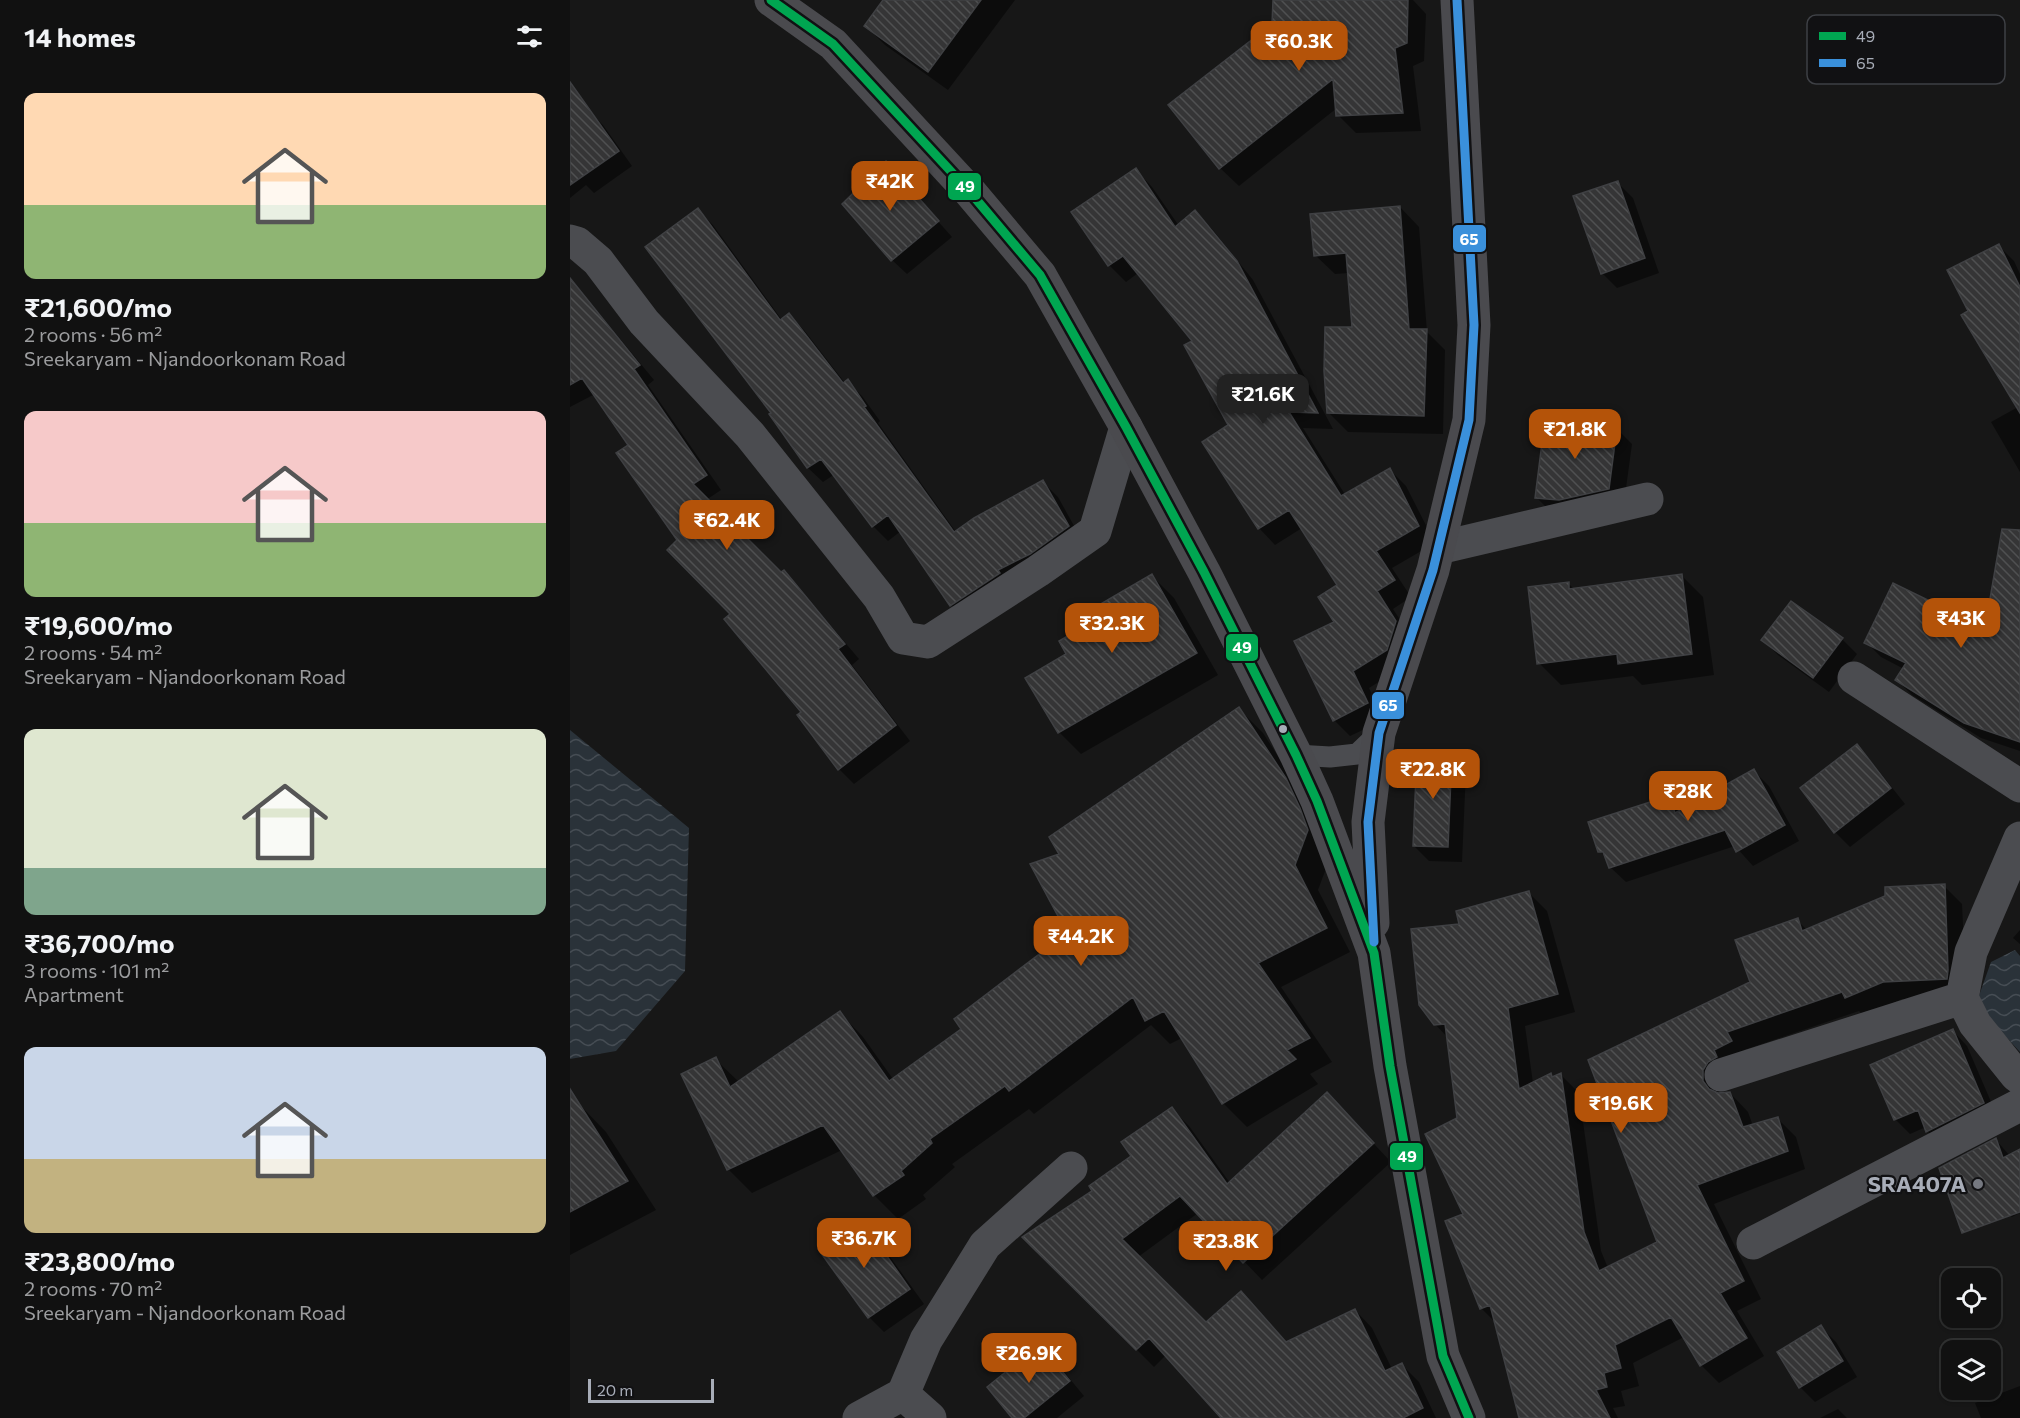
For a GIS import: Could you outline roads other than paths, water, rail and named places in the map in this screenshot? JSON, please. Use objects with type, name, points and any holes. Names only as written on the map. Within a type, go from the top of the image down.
[{"type":"main road","points":[[771,0],[833,44],[970,192],[1040,275],[1126,427],[1204,572],[1296,755],[1317,801],[1374,953]]},
{"type":"main road","points":[[1457,0],[1474,325],[1469,420],[1433,570],[1379,733],[1368,822],[1374,953],[1392,1078],[1443,1356],[1469,1418]]},
{"type":"street","points":[[570,241],[577,243],[598,261],[644,322],[750,435],[879,597],[903,638],[928,642],[1095,531],[1126,427]]},
{"type":"street","points":[[1439,548],[1647,499]]},
{"type":"street","points":[[1854,678],[2020,786]]},
{"type":"street","points":[[2020,838],[1971,952],[1962,998],[1975,1024],[2020,1078]]},
{"type":"street","points":[[1721,1075],[1962,998]]},
{"type":"street","points":[[1753,1243],[2020,1106]]},
{"type":"street","points":[[859,1418],[903,1394],[926,1340],[985,1245],[1071,1168]]},
{"type":"street","points":[[903,1394],[930,1418]]},
{"type":"lane","points":[[1296,755],[1330,757],[1357,754],[1379,733]]},
{"type":"water","points":[[570,730],[689,828],[685,971],[616,1051],[570,1059]]},
{"type":"water","points":[[2015,950],[2020,956],[2020,1052],[1976,1004],[1991,962]]},
{"type":"place","name":"SRA407A","points":[[1978,1184]]}]
